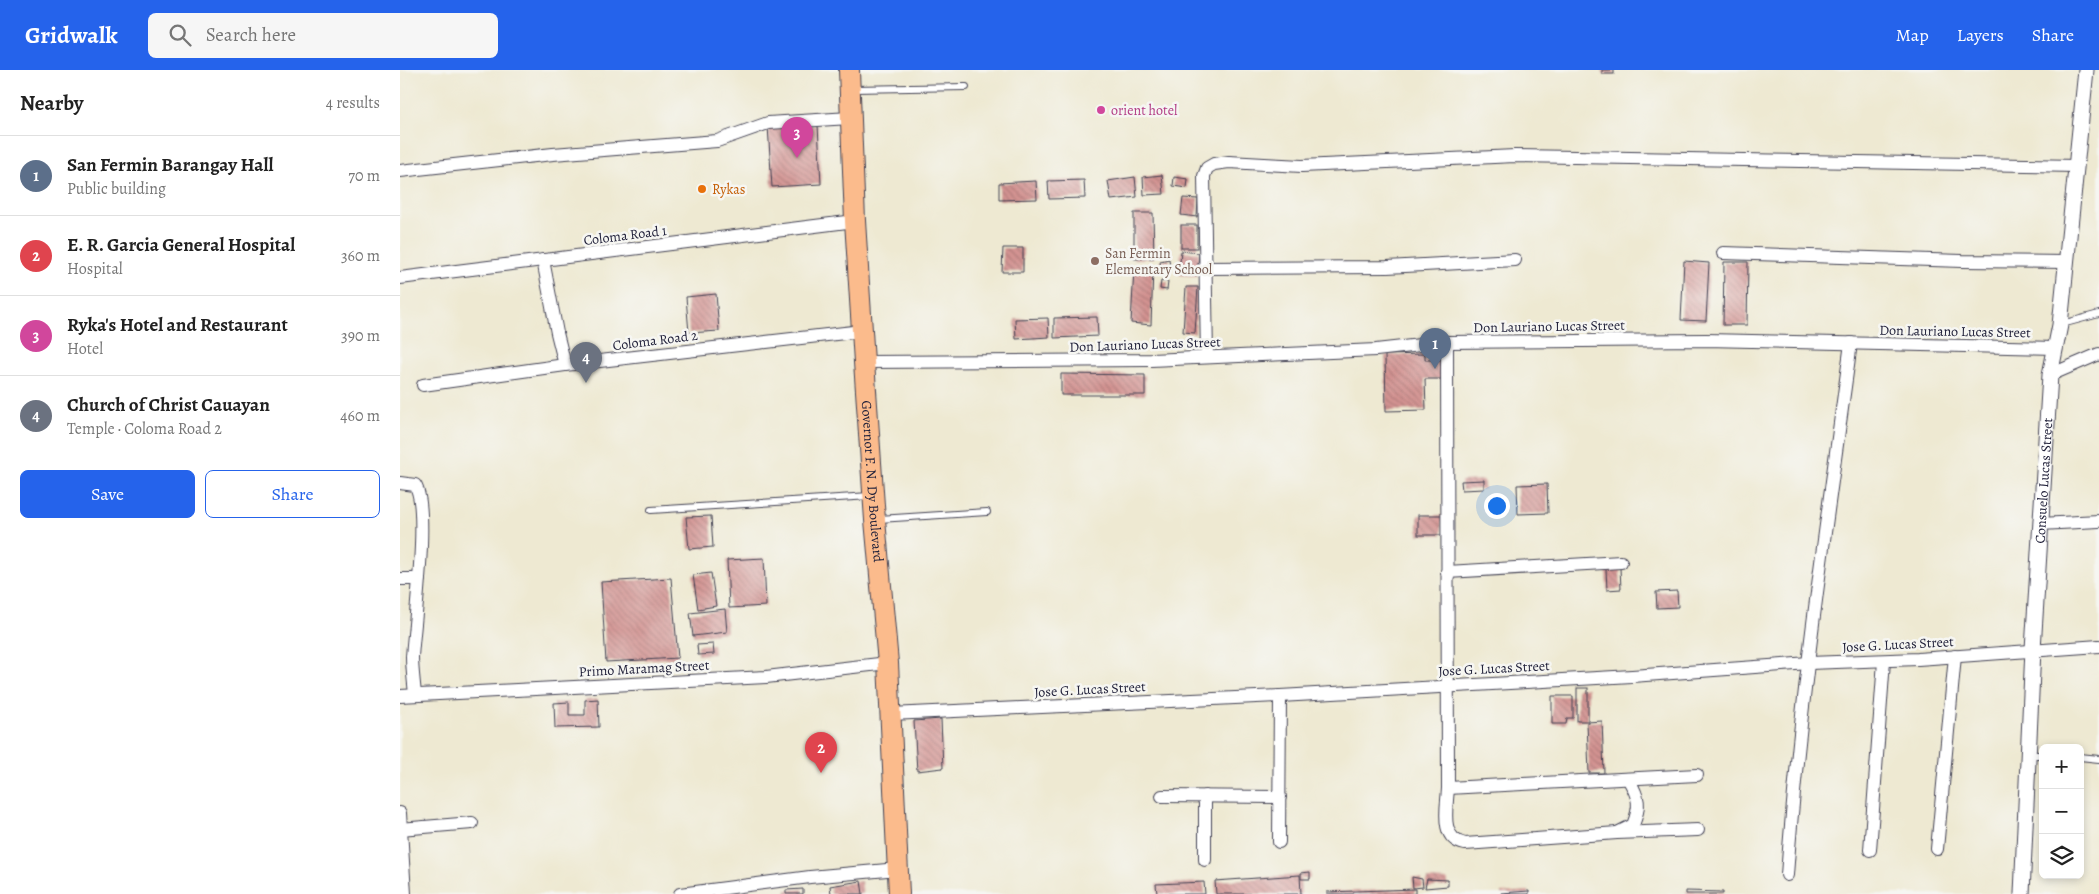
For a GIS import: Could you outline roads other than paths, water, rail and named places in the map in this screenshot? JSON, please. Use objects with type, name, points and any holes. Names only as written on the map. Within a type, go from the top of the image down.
[{"type":"highway","name":"Governor F. N. Dy Boulevard","points":[[849,80],[864,362],[873,496],[888,663],[899,894]]},
{"type":"street","name":"Consuelo Lucas Street","points":[[2022,894],[2027,755],[2050,375],[2060,324],[2086,70]]},
{"type":"street","points":[[400,171],[553,154],[717,141],[768,123],[850,118]]},
{"type":"street","points":[[1207,357],[1204,176],[1207,168],[1214,164],[1229,162],[1302,166],[1515,156],[2076,166]]},
{"type":"street","name":"Coloma Road 1","points":[[400,278],[855,221]]},
{"type":"street","points":[[1723,253],[1962,261],[2066,262]]},
{"type":"street","points":[[544,260],[556,333],[565,365]]},
{"type":"street","points":[[1206,268],[1387,267],[1515,260]]},
{"type":"street","name":"Coloma Road 2","points":[[423,385],[565,365],[862,331]]},
{"type":"street","name":"Don Lauriano Lucas Street","points":[[864,362],[1060,362],[1207,357],[1376,350],[1447,342],[1706,340],[2055,348]]},
{"type":"street","points":[[1447,342],[1448,788],[1446,820],[1448,832],[1458,843],[1465,844],[1617,833],[1698,830]]},
{"type":"street","points":[[1788,875],[1809,663],[1851,343]]},
{"type":"street","points":[[2050,375],[2099,354]]},
{"type":"street","points":[[400,483],[415,485],[418,490],[420,547],[412,659],[414,695]]},
{"type":"street","points":[[2040,524],[2099,521]]},
{"type":"street","points":[[1447,572],[1621,562]]},
{"type":"street","points":[[400,579],[419,579]]},
{"type":"street","name":"Jose G. Lucas Street","points":[[890,714],[1280,696],[2099,646]]},
{"type":"street","points":[[1937,849],[1955,656]]},
{"type":"street","points":[[1870,850],[1884,660]]},
{"type":"street","name":"Primo Maramag Street","points":[[400,696],[766,677],[888,663]]},
{"type":"street","points":[[1279,842],[1280,696]]},
{"type":"street","points":[[1448,788],[1697,775]]},
{"type":"street","points":[[1617,833],[1633,825],[1636,816],[1638,795],[1628,780]]},
{"type":"street","points":[[1162,796],[1280,797]]},
{"type":"street","points":[[1205,796],[1205,860]]},
{"type":"street","points":[[400,813],[405,894]]},
{"type":"street","points":[[400,829],[472,823]]},
{"type":"street","points":[[680,894],[810,877],[898,869]]},
{"type":"lane","points":[[849,80],[966,87]]},
{"type":"lane","points":[[2060,324],[2099,314]]},
{"type":"lane","points":[[651,510],[873,496]]},
{"type":"lane","points":[[875,520],[987,512]]},
{"type":"lane","points":[[2027,755],[2039,755]]},
{"type":"lane","points":[[2084,757],[2099,759]]},
{"type":"place","name":"orient hotel","points":[[1101,110]]},
{"type":"place","name":"Ryka's Hotel and Restaurant","points":[[797,158]]},
{"type":"place","name":"Rykas","points":[[702,189]]},
{"type":"place","name":"San Fermin Elementary School","points":[[1095,261]]},
{"type":"place","name":"San Fermin Barangay Hall","points":[[1435,369]]},
{"type":"place","name":"Church of Christ Cauayan","points":[[586,383]]},
{"type":"place","name":"E. R. Garcia General Hospital","points":[[821,773]]}]
